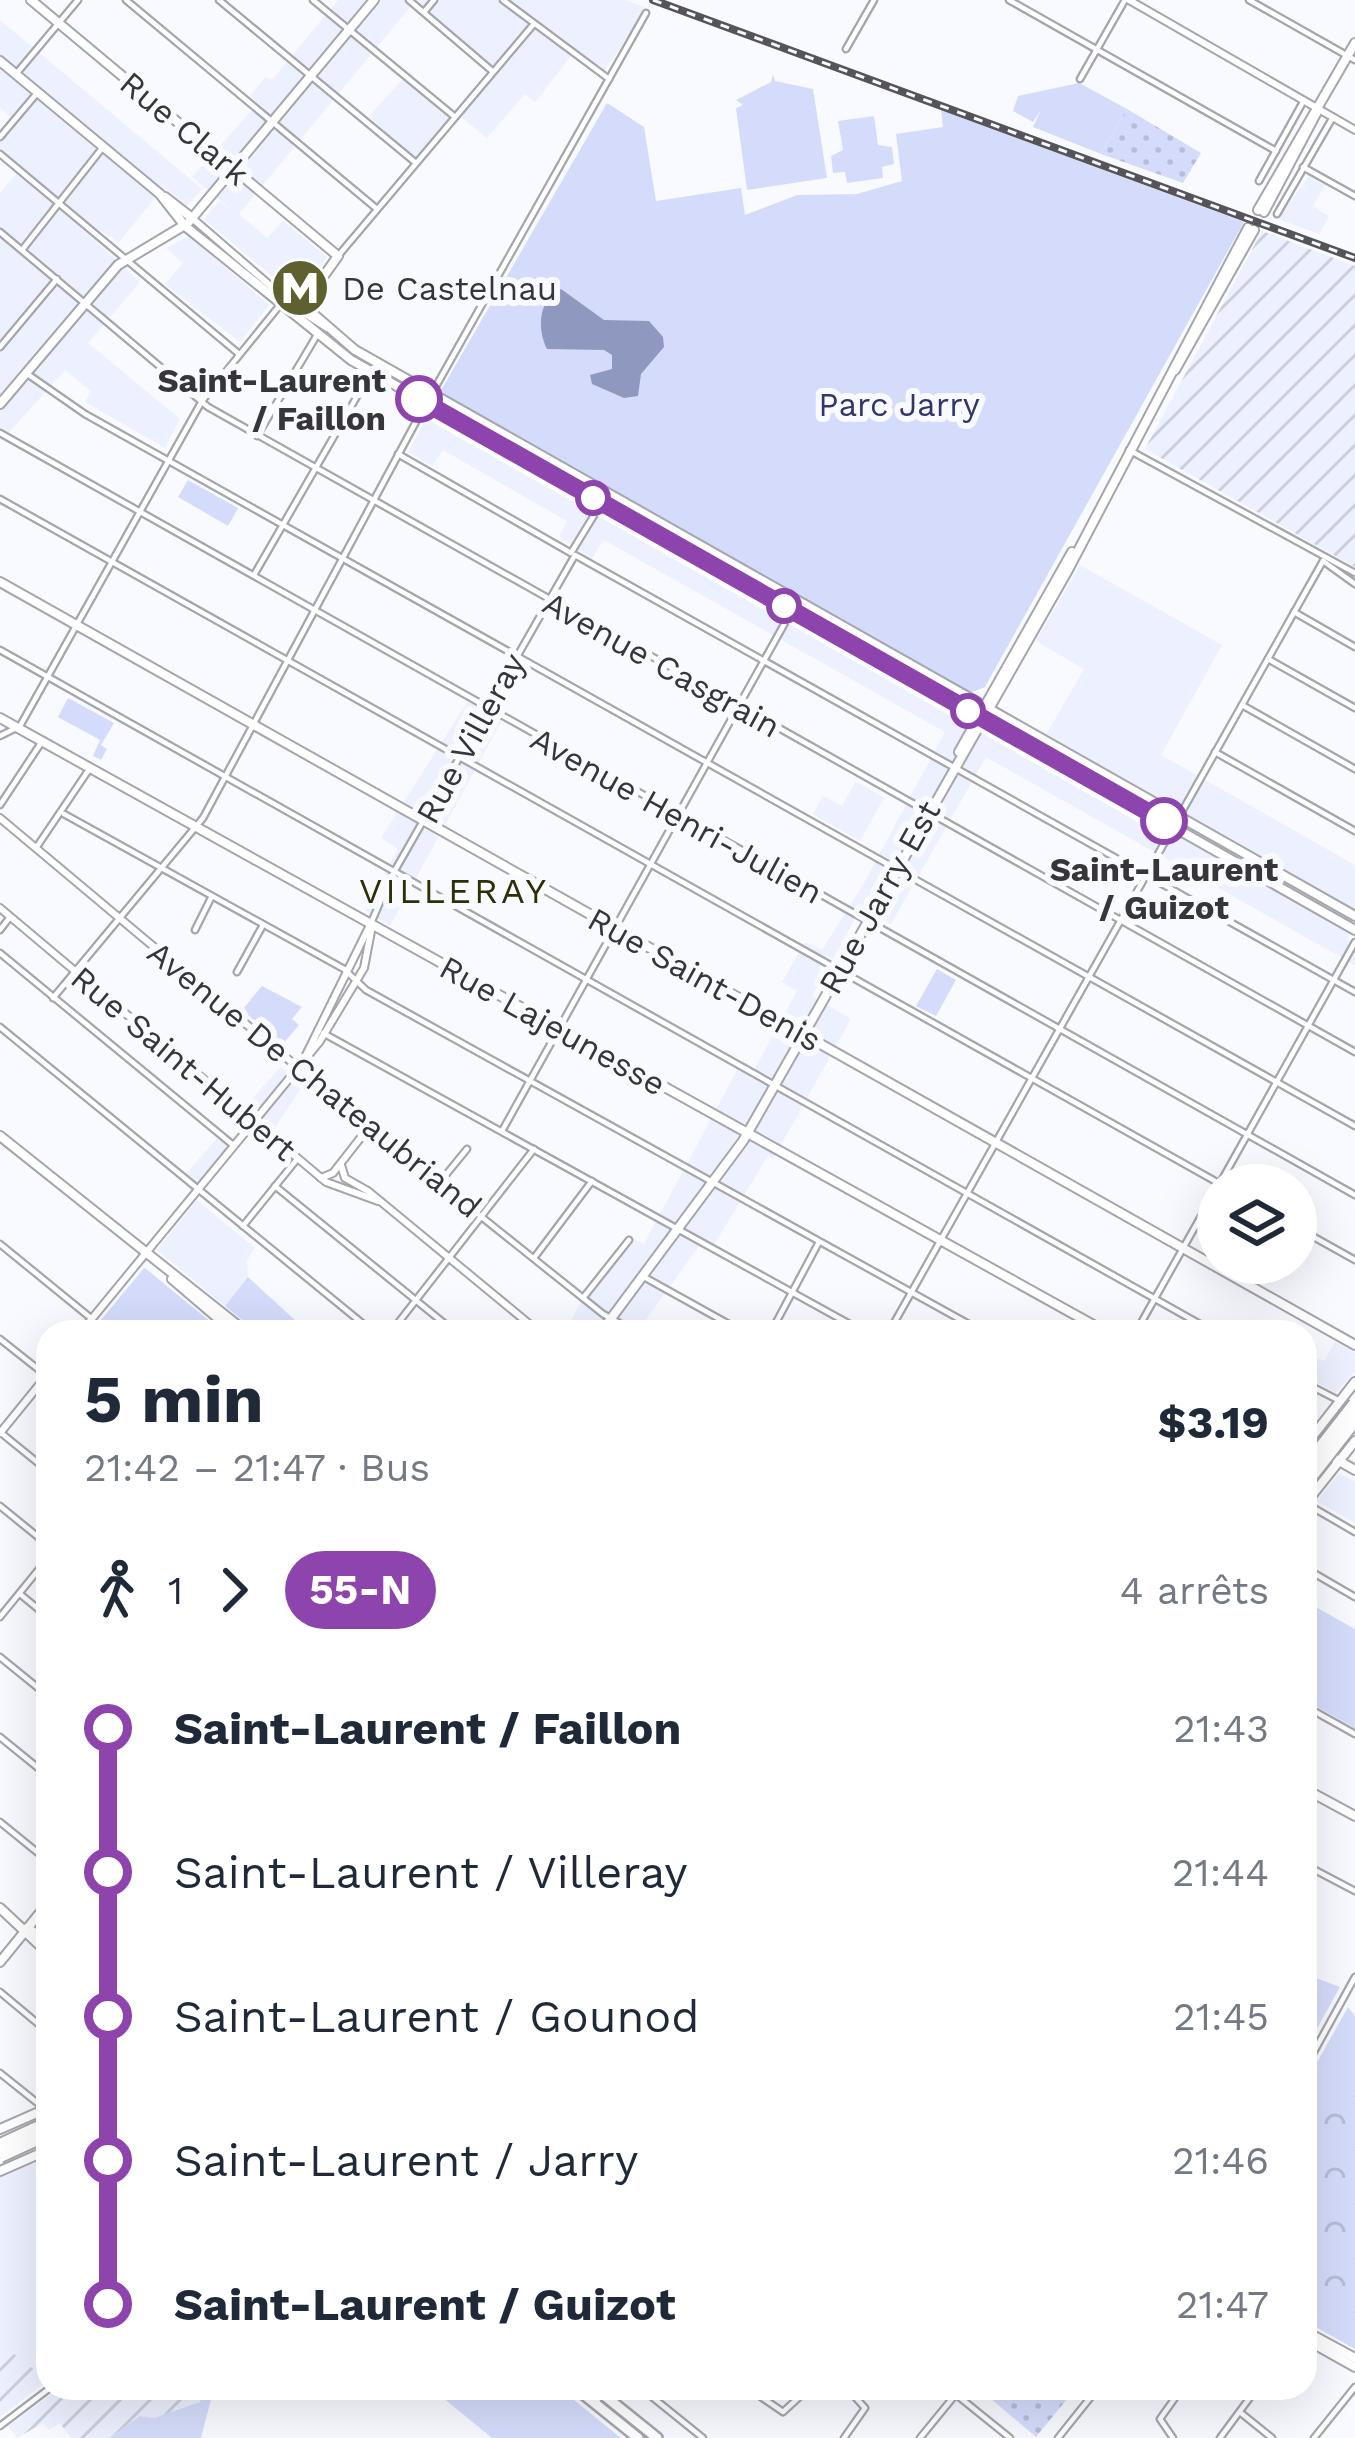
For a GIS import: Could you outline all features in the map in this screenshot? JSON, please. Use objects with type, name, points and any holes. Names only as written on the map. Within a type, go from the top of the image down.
[{"type":"highway","points":[[1317,1450],[1348,1403]]},
{"type":"highway","points":[[1317,1469],[1355,1420]]},
{"type":"highway","points":[[0,2145],[36,2121]]},
{"type":"highway","points":[[0,2163],[36,2151]]},
{"type":"main road","name":"Rue Clark","points":[[31,0],[338,256]]},
{"type":"main road","points":[[0,404],[126,259],[189,222],[374,0]]},
{"type":"main road","points":[[1261,211],[1355,44]]},
{"type":"main road","points":[[0,61],[160,194],[316,335],[371,372],[429,399],[1176,821],[1355,916]]},
{"type":"main road","name":"Rue Jarry Est","points":[[611,1318],[715,1184],[747,1133],[1251,229]]},
{"type":"main road","points":[[338,256],[302,305],[327,328],[429,399]]},
{"type":"main road","name":"Rue Saint-Denis","points":[[0,582],[1314,1320]]},
{"type":"main road","name":"Rue Lajeunesse","points":[[0,718],[1085,1320]]},
{"type":"main road","points":[[1176,821],[1355,929]]},
{"type":"main road","points":[[0,1136],[220,1320]]},
{"type":"main road","points":[[144,1254],[229,1320]]},
{"type":"main road","name":"Rue Saint-Denis","points":[[1317,1322],[1353,1342]]},
{"type":"main road","points":[[1317,1435],[1348,1403],[1355,1382]]},
{"type":"main road","points":[[1317,1485],[1355,1441]]},
{"type":"main road","points":[[1335,1459],[1355,1470]]},
{"type":"main road","points":[[1317,1795],[1355,1816]]},
{"type":"main road","points":[[0,1908],[36,1940]]},
{"type":"main road","points":[[0,1962],[36,1916]]},
{"type":"main road","points":[[25,1928],[36,1934]]},
{"type":"main road","points":[[0,2129],[36,2118]]},
{"type":"main road","points":[[1317,2341],[1355,2362]]},
{"type":"main road","points":[[606,2400],[638,2438]]},
{"type":"main road","points":[[609,2400],[657,2438]]},
{"type":"street","points":[[16,74],[78,0]]},
{"type":"street","points":[[125,0],[377,209]]},
{"type":"street","points":[[219,0],[416,163]]},
{"type":"street","points":[[314,0],[455,117]]},
{"type":"street","points":[[409,0],[493,72]]},
{"type":"street","points":[[424,12],[434,0]]},
{"type":"street","points":[[503,0],[609,79]]},
{"type":"street","points":[[845,50],[873,0]]},
{"type":"street","points":[[1009,0],[1276,152]]},
{"type":"street","points":[[1080,79],[1127,0],[1355,130]]},
{"type":"street","points":[[1249,0],[1351,58]]},
{"type":"street","points":[[53,998],[198,825],[318,613],[371,501],[646,13]]},
{"type":"street","points":[[338,256],[532,25]]},
{"type":"street","points":[[0,137],[38,92]]},
{"type":"street","points":[[1259,181],[1304,100]]},
{"type":"street","points":[[1276,214],[1333,117]]},
{"type":"street","points":[[22,250],[103,147]]},
{"type":"street","points":[[0,154],[238,354]]},
{"type":"street","points":[[1303,167],[1355,196]]},
{"type":"street","name":"Avenue Casgrain","points":[[0,232],[202,401],[257,436],[1355,1052]]},
{"type":"street","points":[[0,347],[57,279]]},
{"type":"street","points":[[0,736],[20,726],[202,401],[284,302],[316,283]]},
{"type":"street","points":[[284,302],[327,328]]},
{"type":"street","points":[[257,436],[316,335]]},
{"type":"street","points":[[253,577],[371,372]]},
{"type":"street","points":[[26,373],[65,402],[1355,1126]]},
{"type":"street","name":"Avenue Henri-Julien","points":[[0,433],[1355,1195]]},
{"type":"street","points":[[1129,450],[1355,584]]},
{"type":"street","points":[[398,454],[954,762],[1355,992]]},
{"type":"street","name":"Rue Villeray","points":[[322,1032],[394,872],[604,498]]},
{"type":"street","points":[[0,499],[1197,1172]]},
{"type":"street","points":[[1323,561],[1355,573]]},
{"type":"street","points":[[897,1320],[1323,561]]},
{"type":"street","points":[[502,1131],[795,606]]},
{"type":"street","points":[[1294,612],[1355,646]]},
{"type":"street","points":[[0,650],[1193,1320]]},
{"type":"street","points":[[1268,659],[1355,708]]},
{"type":"street","points":[[1242,705],[1355,770]]},
{"type":"street","points":[[0,805],[44,739]]},
{"type":"street","points":[[1215,752],[1355,831]]},
{"type":"street","points":[[36,848],[64,814],[91,766]]},
{"type":"street","points":[[64,814],[530,1081],[962,1320]]},
{"type":"street","name":"Avenue De Chateaubriand","points":[[0,818],[369,1127],[614,1320]]},
{"type":"street","points":[[194,930],[212,896]]},
{"type":"street","name":"Rue Saint-Hubert","points":[[0,908],[321,1178],[378,1201]]},
{"type":"street","points":[[0,930],[10,916]]},
{"type":"street","name":"Rue Villeray","points":[[92,1319],[298,1068],[357,982],[370,951],[371,922]]},
{"type":"street","points":[[237,972],[263,925]]},
{"type":"street","points":[[1231,1164],[1355,942]]},
{"type":"street","points":[[0,953],[232,1145]]},
{"type":"street","points":[[0,1027],[358,1320]]},
{"type":"street","points":[[322,1032],[842,1320]]},
{"type":"street","points":[[321,1178],[342,1161],[369,1127]]},
{"type":"street","points":[[440,1182],[467,1149]]},
{"type":"street","points":[[401,1320],[534,1149]]},
{"type":"street","points":[[243,1226],[298,1159]]},
{"type":"street","name":"Rue Saint-Hubert","points":[[342,1161],[345,1178],[524,1320]]},
{"type":"street","points":[[533,1258],[592,1181]]},
{"type":"street","points":[[275,1186],[439,1320]]},
{"type":"street","points":[[1143,1320],[1197,1225]]},
{"type":"street","points":[[1317,1239],[1355,1260]]},
{"type":"street","points":[[583,1298],[629,1240]]},
{"type":"street","points":[[777,1320],[820,1241]]},
{"type":"street","points":[[0,1244],[92,1319]]},
{"type":"street","points":[[644,1277],[721,1320]]},
{"type":"street","points":[[0,1339],[36,1367]]},
{"type":"street","points":[[36,1389],[0,1433],[36,1462]]},
{"type":"street","points":[[1317,1389],[1348,1403]]},
{"type":"street","points":[[0,1506],[36,1535]]},
{"type":"street","points":[[1317,1510],[1355,1532]]},
{"type":"street","points":[[0,1617],[36,1573]]},
{"type":"street","points":[[1317,1575],[1355,1597]]},
{"type":"street","points":[[19,1594],[36,1607]]},
{"type":"street","points":[[0,1657],[36,1686]]},
{"type":"street","points":[[1317,1713],[1355,1734]]},
{"type":"street","points":[[0,1737],[36,1766]]},
{"type":"street","points":[[0,1822],[36,1851]]},
{"type":"street","points":[[1317,1871],[1355,1892]]},
{"type":"street","points":[[1317,2046],[1355,1978]]},
{"type":"street","points":[[0,1992],[36,2022]]},
{"type":"street","points":[[0,2073],[36,2104]]},
{"type":"street","points":[[1314,2438],[1355,2386]]},
{"type":"street","points":[[0,2426],[36,2399]]},
{"type":"street","points":[[656,2400],[703,2438]]},
{"type":"street","points":[[765,2400],[782,2412],[795,2400]]},
{"type":"street","points":[[844,2438],[865,2408],[858,2400]]},
{"type":"street","points":[[920,2438],[951,2400]]},
{"type":"street","points":[[963,2400],[1010,2438]]},
{"type":"street","points":[[1058,2438],[1088,2400]]},
{"type":"street","points":[[1173,2400],[1160,2417],[1160,2426],[1173,2438]]},
{"type":"street","points":[[1220,2438],[1250,2400]]},
{"type":"street","points":[[1241,2413],[1272,2438]]},
{"type":"shaded area","points":[[338,0],[416,0],[239,214],[267,238],[283,221],[327,257],[311,278],[296,265],[280,283],[204,219],[219,201],[239,216],[192,177],[253,109],[246,101],[265,77],[272,80]]},
{"type":"shaded area","points":[[417,0],[626,0],[646,8],[600,78],[571,56],[535,102],[525,94],[487,138],[461,117],[416,163],[369,116],[405,77],[455,117],[492,72]]},
{"type":"shaded area","points":[[0,20],[202,189],[187,206],[164,187],[119,242],[62,208],[21,173],[140,282],[88,343],[180,419],[165,448],[85,402],[91,391],[65,370],[5,437],[0,432],[0,193],[19,171],[0,154],[0,137],[14,120],[0,107]]},
{"type":"shaded area","points":[[1309,176],[1325,185],[1313,206],[1329,216],[1319,234],[1278,219]]},
{"type":"shaded area","points":[[1262,231],[1355,266],[1355,567],[1145,449]]},
{"type":"shaded area","points":[[189,236],[269,305],[240,342],[165,284],[183,263],[166,248]]},
{"type":"shaded area","points":[[561,289],[604,320],[649,321],[663,337],[664,347],[641,374],[638,396],[624,398],[592,384],[590,375],[612,369],[612,355],[604,350],[547,349],[542,315],[548,300]]},
{"type":"shaded area","points":[[430,413],[968,718],[966,724],[983,733],[987,728],[1130,809],[1141,788],[1046,735],[1084,669],[1036,641],[1080,565],[1222,645],[1161,755],[1355,865],[1355,918],[1347,939],[1355,944],[1355,965],[986,757],[891,924],[861,908],[833,959],[826,956],[819,969],[825,973],[812,996],[851,1019],[773,1159],[768,1156],[712,1248],[702,1242],[646,1320],[571,1320],[583,1298],[632,1238],[644,1244],[742,1061],[755,1068],[797,991],[782,982],[805,942],[822,950],[864,883],[945,732],[604,540],[592,558],[559,537],[567,521],[443,450],[432,466],[408,452]]},
{"type":"shaded area","points":[[468,701],[502,720],[390,926],[365,910],[398,849],[381,838]]},
{"type":"shaded area","points":[[856,781],[884,798],[860,841],[813,814],[823,796],[842,806]]},
{"type":"shaded area","points":[[281,1067],[303,1085],[270,1135],[253,1121],[197,1188],[183,1177],[221,1134],[231,1141],[247,1121],[239,1113]]},
{"type":"shaded area","points":[[197,1200],[255,1248],[247,1260],[248,1277],[225,1306],[157,1250]]},
{"type":"shaded area","points":[[1335,1342],[1355,1353],[1355,1371],[1336,1393],[1317,1383],[1317,1358],[1324,1361]]},
{"type":"shaded area","points":[[1339,1474],[1355,1481],[1355,1523],[1317,1501]]},
{"type":"shaded area","points":[[36,2163],[36,2371],[0,2343],[0,2177]]},
{"type":"shaded area","points":[[0,2343],[36,2371],[36,2389],[0,2417]]},
{"type":"shaded area","points":[[44,2400],[201,2400],[154,2418],[140,2416],[110,2438],[71,2438],[60,2423],[49,2430],[43,2423],[17,2438],[8,2426]]},
{"type":"green space","points":[[773,74],[775,81],[813,89],[827,178],[747,190],[736,108],[743,105],[736,100],[771,82]]},
{"type":"green space","points":[[1079,83],[1127,109],[1101,154],[1033,127],[1041,110],[1033,122],[1013,111],[1018,96]]},
{"type":"green space","name":"Parc Jarry","points":[[607,103],[644,127],[656,201],[741,188],[745,215],[797,195],[857,194],[902,181],[896,134],[943,127],[941,110],[1244,222],[985,687],[970,693],[440,392]]},
{"type":"green space","points":[[1127,109],[1201,153],[1183,183],[1101,154]]},
{"type":"green space","points":[[874,116],[878,145],[892,147],[894,164],[882,167],[883,178],[847,183],[845,172],[833,173],[831,156],[843,150],[838,121]]},
{"type":"green space","points":[[188,480],[238,508],[228,526],[178,497]]},
{"type":"green space","points":[[68,698],[114,723],[101,745],[107,749],[101,760],[93,756],[100,740],[58,717]]},
{"type":"green space","points":[[937,969],[956,980],[936,1016],[916,1006]]},
{"type":"green space","points":[[262,986],[302,1007],[292,1019],[299,1025],[283,1044],[242,1010]]},
{"type":"green space","points":[[145,1268],[208,1320],[101,1320]]},
{"type":"green space","points":[[248,1277],[295,1320],[242,1320],[225,1306]]},
{"type":"green space","points":[[1317,1608],[1355,1629],[1355,1728],[1317,1707]]},
{"type":"green space","points":[[1317,1978],[1340,1987],[1317,2028]]},
{"type":"green space","points":[[1348,2007],[1355,2016],[1355,2349],[1317,2328],[1317,2063]]},
{"type":"green space","points":[[1335,2089],[1355,2090],[1355,2335],[1317,2309],[1317,2098]]},
{"type":"green space","points":[[211,2400],[201,2438],[110,2438],[140,2416],[154,2418]]},
{"type":"green space","points":[[446,2400],[574,2400],[621,2438],[492,2438]]},
{"type":"green space","points":[[992,2400],[1066,2400],[1036,2437]]},
{"type":"railway","points":[[653,0],[1355,258]]},
{"type":"bus line","name":"55-N","points":[[419,399],[1164,821]]},
{"type":"place","name":"De Castelnau","points":[[300,288]]},
{"type":"place","name":"Saint-Laurent / Faillon","points":[[419,399]]},
{"type":"place","name":"Saint-Laurent / Guizot","points":[[1164,821]]},
{"type":"district","name":"VILLERAY","points":[[454,890]]}]
